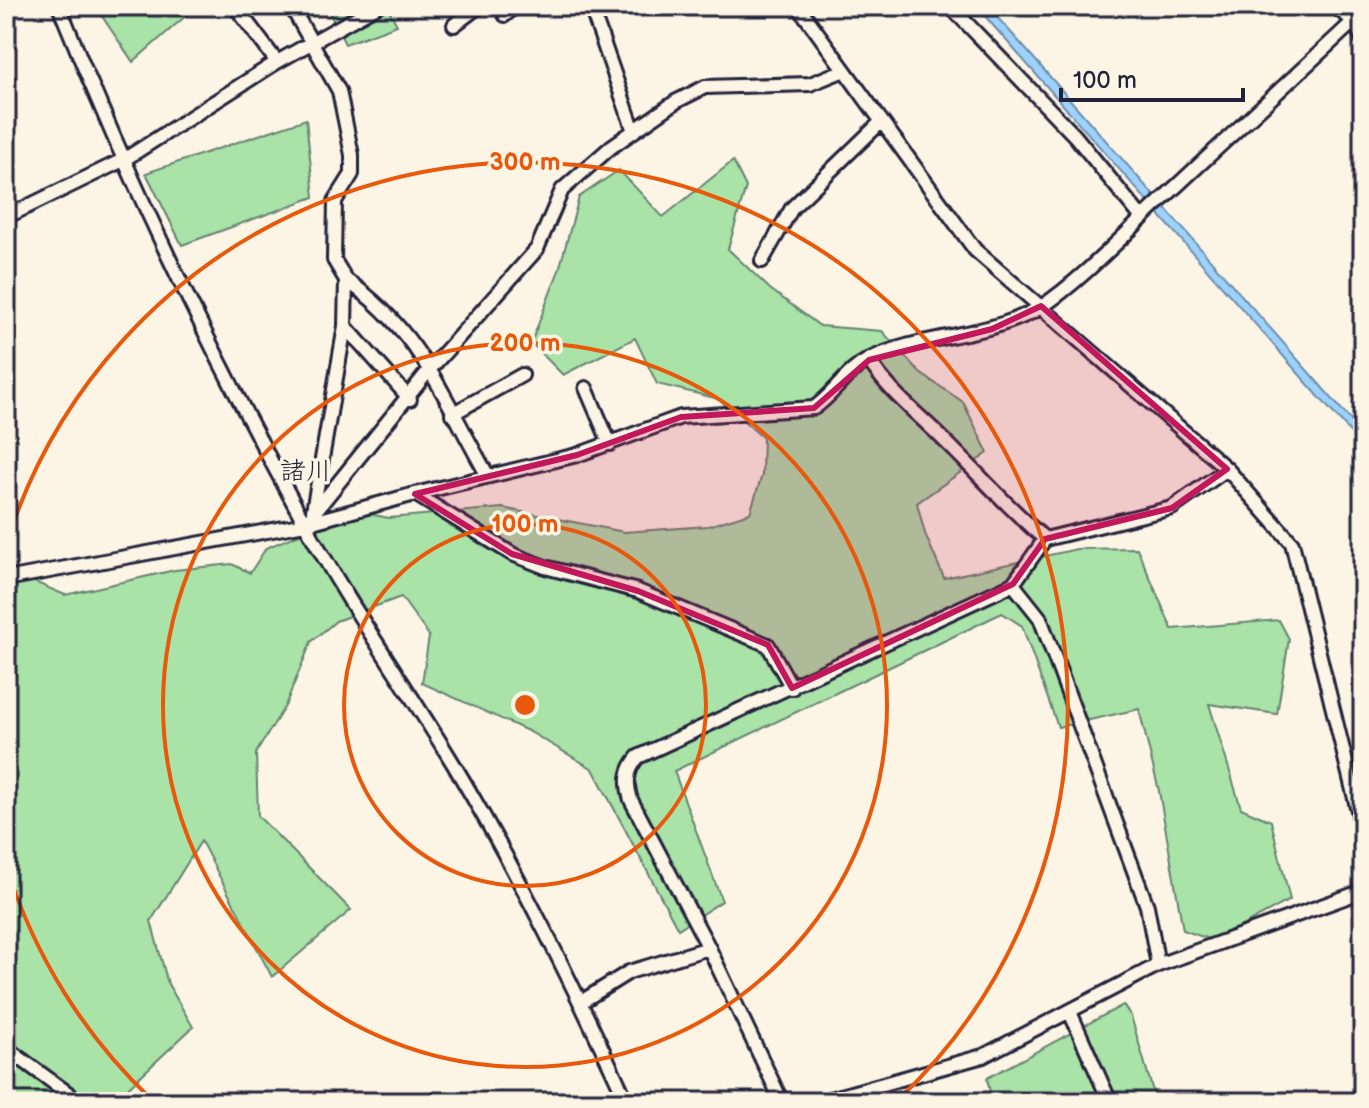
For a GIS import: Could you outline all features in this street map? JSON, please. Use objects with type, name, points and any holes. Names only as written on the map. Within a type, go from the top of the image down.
[{"type":"street","points":[[59,6],[150,221],[309,519],[531,899],[627,1102]]},
{"type":"street","points":[[235,6],[277,62]]},
{"type":"street","points":[[291,6],[339,91],[352,155],[352,174],[335,201],[334,260],[346,280],[375,300],[425,357],[452,414],[488,476]]},
{"type":"street","points":[[6,217],[125,159],[277,62],[377,6]]},
{"type":"street","points":[[454,25],[479,6]]},
{"type":"street","points":[[798,6],[842,71],[975,250],[1227,469],[1292,543],[1363,831]]},
{"type":"street","points":[[950,6],[1075,136],[1142,218]]},
{"type":"street","points":[[1334,6],[1354,21],[1363,40]]},
{"type":"street","points":[[594,16],[634,131]]},
{"type":"street","points":[[6,579],[309,519],[415,494],[610,444],[681,417],[814,408],[832,396],[856,367],[869,360],[905,347],[992,329],[1041,306],[1142,218],[1354,21]]},
{"type":"street","points":[[309,519],[410,399],[430,369],[537,249],[562,190],[634,131],[677,101],[705,87],[810,84],[842,71]]},
{"type":"street","points":[[762,261],[792,208],[881,122]]},
{"type":"street","points":[[309,519],[345,326],[346,280]]},
{"type":"street","points":[[345,326],[410,399]]},
{"type":"street","points":[[869,360],[881,379],[962,458],[1004,505],[1045,539]]},
{"type":"street","points":[[452,414],[522,375]]},
{"type":"street","points":[[586,388],[610,444]]},
{"type":"street","points":[[782,1102],[709,948],[631,800],[627,785],[630,766],[638,757],[1013,584],[1045,539],[1172,508],[1227,469]]},
{"type":"street","points":[[415,494],[512,554],[545,567],[638,591],[768,645],[792,688]]},
{"type":"street","points":[[1013,584],[1040,618],[1147,906],[1158,965]]},
{"type":"street","points":[[819,1102],[983,1056],[1158,965],[1363,891]]},
{"type":"street","points":[[581,1002],[629,972],[709,948]]},
{"type":"street","points":[[1070,1012],[1110,1102]]},
{"type":"street","points":[[6,1048],[80,1102]]},
{"type":"highlighted area","points":[[1041,306],[1227,469],[1172,508],[1045,539],[1013,584],[792,688],[768,645],[638,591],[512,554],[415,494],[577,455],[681,417],[814,408],[869,360],[992,329]]},
{"type":"green space","points":[[95,6],[195,6],[196,7],[133,62]]},
{"type":"green space","points":[[326,6],[387,6],[397,25],[345,44]]},
{"type":"green space","points":[[306,119],[314,197],[182,245],[146,173]]},
{"type":"green space","points":[[733,161],[746,187],[728,249],[770,289],[820,326],[882,331],[920,373],[963,402],[988,453],[917,503],[925,534],[944,578],[1077,549],[1137,548],[1172,629],[1279,620],[1289,639],[1277,714],[1209,704],[1241,808],[1271,821],[1290,900],[1214,941],[1183,930],[1159,791],[1139,709],[1058,727],[1022,626],[1002,613],[674,771],[722,901],[678,929],[593,769],[530,732],[422,683],[429,636],[401,597],[336,621],[311,642],[285,706],[256,753],[258,816],[351,910],[272,977],[201,841],[151,921],[168,984],[193,1027],[117,1098],[122,1102],[6,1102],[6,570],[65,595],[175,570],[232,564],[250,573],[266,548],[354,511],[389,518],[502,508],[624,532],[708,526],[750,513],[762,475],[763,438],[719,399],[657,384],[635,338],[563,375],[531,343],[559,270],[579,197],[619,170],[663,217]]},
{"type":"green space","points":[[1123,1005],[1131,1016],[1156,1102],[992,1102],[987,1078]]},
{"type":"water","points":[[976,6],[987,6],[1016,38],[1363,434],[1363,447]]},
{"type":"district","name":"諸川","points":[[306,470]]}]
